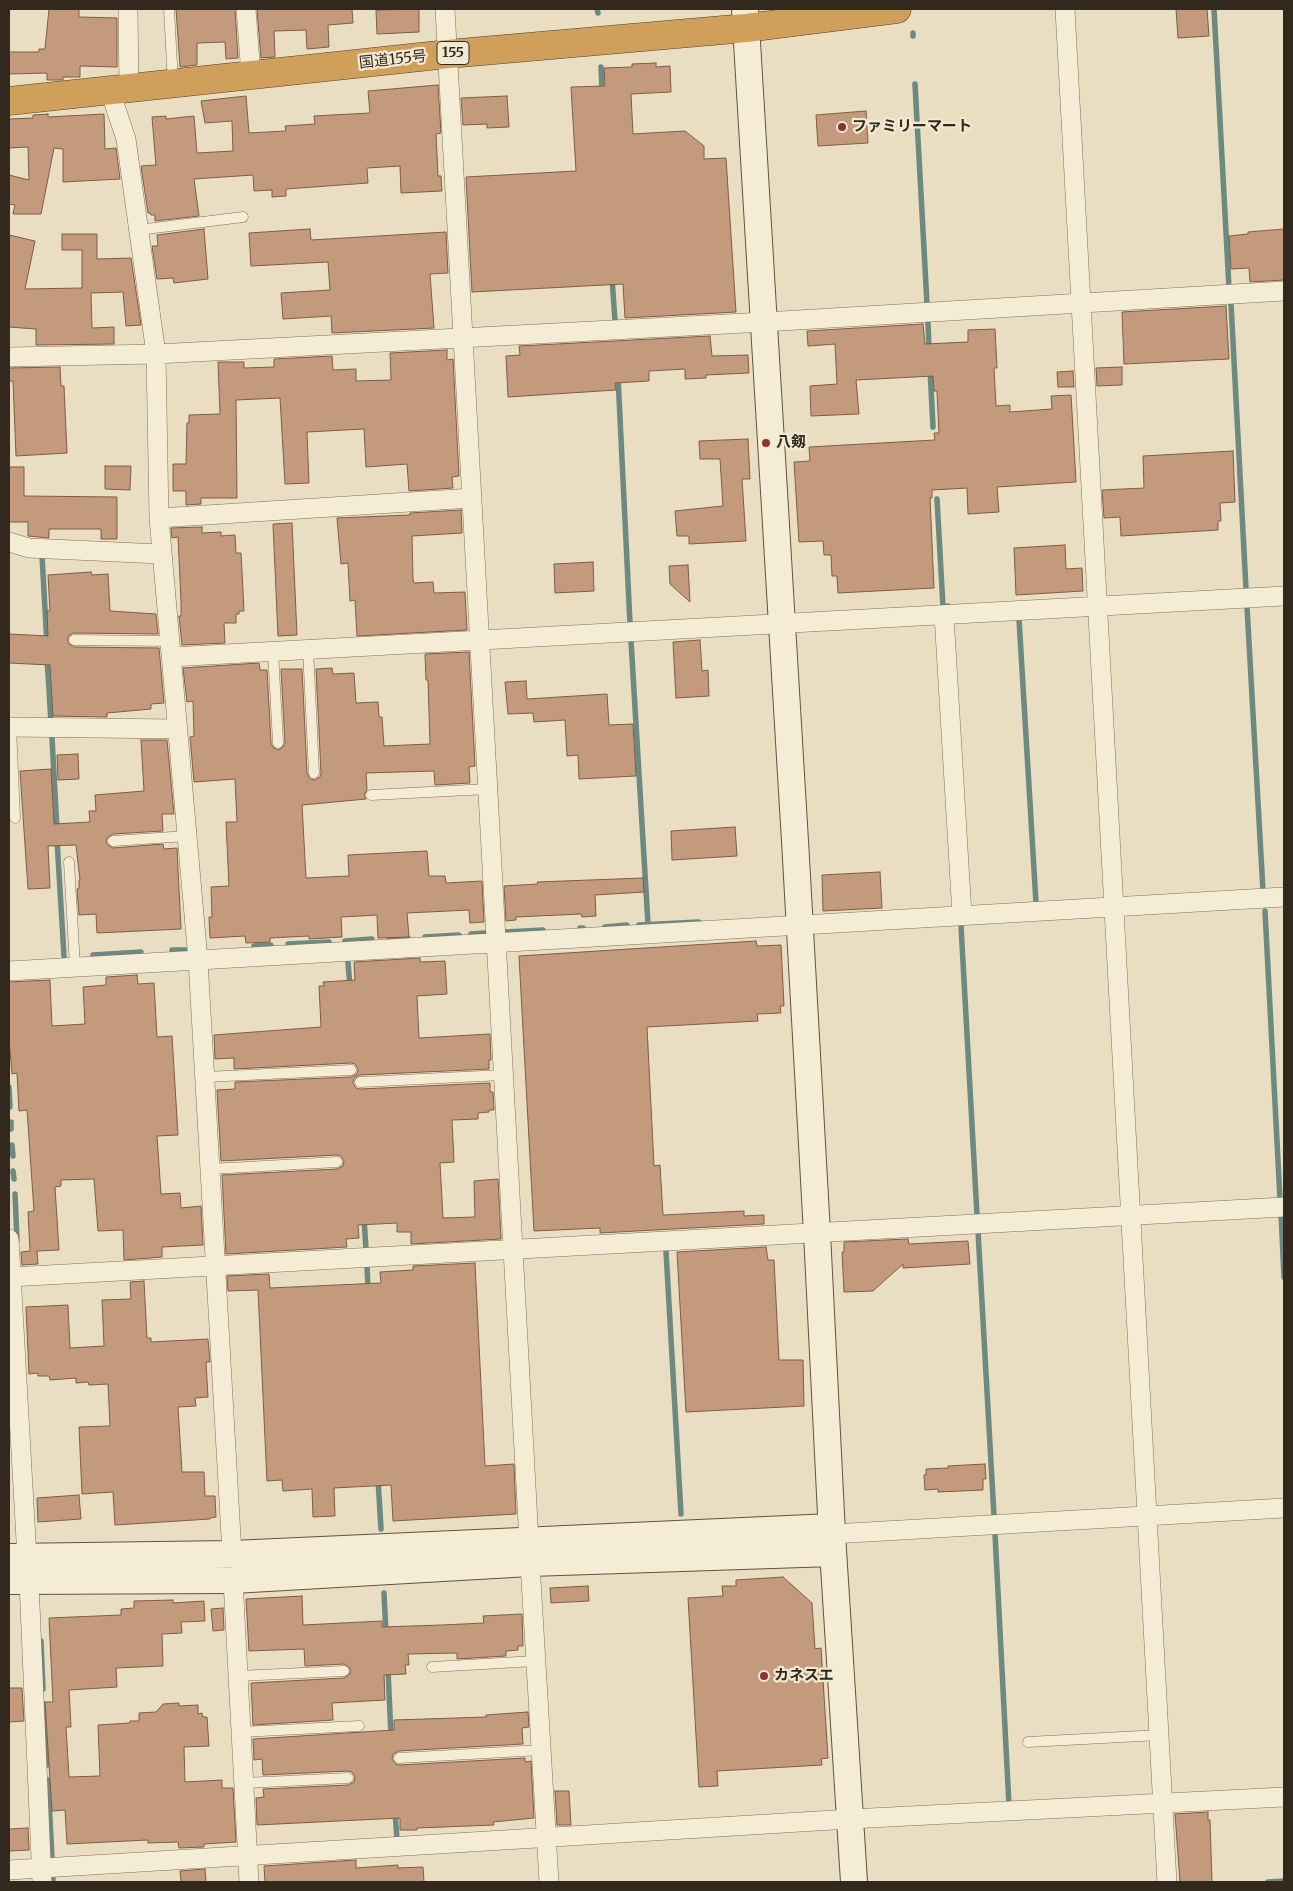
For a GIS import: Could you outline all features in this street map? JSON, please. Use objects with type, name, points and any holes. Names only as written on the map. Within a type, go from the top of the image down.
[{"type":"highway","name":"国道155号","points":[[9,101],[448,54],[745,18],[897,9]]},
{"type":"street","points":[[128,9],[119,90],[156,354],[161,554],[198,960],[232,1554]]},
{"type":"street","points":[[246,9],[251,75]]},
{"type":"street","points":[[445,9],[535,1661],[549,1882]]},
{"type":"street","points":[[1065,9],[1167,1882]]},
{"type":"street","points":[[745,18],[783,624],[818,1233],[832,1538],[854,1882]]},
{"type":"street","points":[[9,357],[156,354],[764,322],[1284,291]]},
{"type":"street","points":[[159,518],[472,498]]},
{"type":"street","points":[[9,542],[29,548],[161,554]]},
{"type":"street","points":[[170,649],[273,651],[1284,596]]},
{"type":"street","points":[[944,615],[962,915]]},
{"type":"street","points":[[10,727],[177,729]]},
{"type":"street","points":[[9,971],[1114,906],[1284,898]]},
{"type":"street","points":[[11,1277],[1284,1207]]},
{"type":"street","points":[[9,1239],[18,1569],[42,1875]]},
{"type":"street","points":[[18,1569],[232,1554],[529,1552],[832,1538],[1284,1508]]},
{"type":"street","points":[[18,1569],[233,1580],[529,1552]]},
{"type":"street","points":[[233,1580],[249,1882]]},
{"type":"street","points":[[9,1870],[42,1875],[248,1857],[546,1837],[850,1819],[1284,1797]]},
{"type":"lane","points":[[170,9],[173,84]]},
{"type":"lane","points":[[138,230],[243,217]]},
{"type":"lane","points":[[74,640],[170,649]]},
{"type":"lane","points":[[308,649],[314,773]]},
{"type":"lane","points":[[273,651],[278,743]]},
{"type":"lane","points":[[10,727],[15,818]]},
{"type":"lane","points":[[371,794],[488,789]]},
{"type":"lane","points":[[114,841],[187,836]]},
{"type":"lane","points":[[69,862],[75,967]]},
{"type":"lane","points":[[205,1077],[351,1070]]},
{"type":"lane","points":[[360,1082],[503,1075]]},
{"type":"lane","points":[[210,1169],[338,1162]]},
{"type":"lane","points":[[432,1666],[535,1661]]},
{"type":"lane","points":[[238,1676],[344,1670]]},
{"type":"lane","points":[[241,1732],[359,1726]]},
{"type":"lane","points":[[1028,1742],[1160,1735]]},
{"type":"lane","points":[[399,1758],[541,1750]]},
{"type":"lane","points":[[244,1783],[348,1778]]},
{"type":"building","points":[[49,9],[79,9],[79,17],[117,18],[117,67],[80,66],[80,77],[63,77],[63,80],[47,80],[47,73],[9,74],[9,52],[39,52],[39,49],[45,49]]},
{"type":"building","points":[[176,9],[235,9],[238,58],[226,59],[225,42],[197,43],[197,65],[180,67]]},
{"type":"building","points":[[257,9],[352,9],[353,23],[328,25],[329,47],[307,49],[306,30],[274,31],[275,57],[261,58]]},
{"type":"building","points":[[419,9],[419,32],[377,34],[376,10]]},
{"type":"building","points":[[1176,9],[1207,9],[1209,36],[1178,38]]},
{"type":"building","points":[[656,63],[656,67],[670,66],[671,92],[631,94],[633,134],[685,131],[704,146],[704,159],[726,158],[736,312],[625,318],[623,284],[472,292],[466,177],[576,171],[571,87],[605,86],[604,68],[632,67],[632,64]]},
{"type":"building","points":[[438,85],[441,133],[436,134],[438,176],[441,176],[442,191],[401,193],[400,166],[367,168],[368,183],[286,189],[286,196],[272,197],[272,190],[254,191],[253,175],[194,179],[199,216],[155,221],[155,215],[148,213],[141,166],[156,165],[152,117],[166,116],[166,119],[194,116],[197,153],[233,151],[232,121],[205,123],[201,101],[246,96],[249,133],[286,131],[285,126],[315,124],[314,116],[370,113],[368,91]]},
{"type":"building","points":[[507,96],[509,127],[487,128],[487,124],[463,125],[461,98]]},
{"type":"building","points":[[866,111],[868,143],[818,146],[816,115]]},
{"type":"building","points":[[48,114],[48,117],[104,114],[105,149],[116,148],[120,179],[63,182],[63,149],[54,148],[41,214],[13,214],[15,205],[9,204],[9,175],[29,180],[28,147],[9,148],[9,119],[33,118],[33,115]]},
{"type":"building","points":[[204,229],[208,279],[174,283],[173,278],[157,279],[152,246],[158,246],[157,235]]},
{"type":"building","points":[[310,229],[311,240],[446,232],[448,273],[430,274],[434,328],[332,333],[331,316],[283,319],[281,293],[330,290],[328,262],[251,266],[249,233]]},
{"type":"building","points":[[1284,229],[1284,280],[1250,282],[1249,268],[1231,269],[1229,236],[1248,234],[1248,232]]},
{"type":"building","points":[[62,234],[97,234],[97,259],[131,258],[141,325],[126,326],[123,292],[91,293],[92,328],[114,327],[114,344],[36,345],[36,329],[9,327],[9,235],[35,241],[25,289],[82,288],[82,250],[62,250]]},
{"type":"building","points":[[1226,306],[1229,359],[1124,364],[1122,312]]},
{"type":"building","points":[[923,324],[925,344],[968,342],[968,330],[995,329],[997,368],[994,368],[996,406],[1010,405],[1010,412],[1052,409],[1051,396],[1071,395],[1076,482],[997,487],[999,512],[968,514],[967,488],[932,490],[932,498],[930,498],[934,588],[838,593],[837,576],[832,576],[831,555],[824,555],[823,541],[799,542],[794,462],[810,461],[809,447],[935,440],[934,433],[939,433],[937,391],[934,391],[933,376],[856,380],[859,414],[811,416],[810,386],[837,384],[835,344],[808,346],[807,331]]},
{"type":"building","points":[[710,336],[712,356],[748,355],[749,373],[706,375],[706,378],[685,379],[685,369],[649,371],[649,381],[615,383],[616,390],[508,397],[506,356],[520,355],[519,346]]},
{"type":"building","points":[[447,350],[447,360],[453,359],[459,476],[452,477],[453,488],[409,491],[407,464],[366,467],[364,429],[307,432],[309,483],[285,484],[280,398],[236,400],[237,498],[201,498],[201,504],[186,505],[186,491],[173,491],[173,464],[186,464],[187,423],[189,423],[189,415],[220,414],[218,362],[244,362],[244,368],[274,367],[274,359],[332,356],[333,370],[356,369],[356,381],[391,380],[390,353]]},
{"type":"building","points":[[60,367],[61,386],[64,386],[67,453],[16,456],[13,381],[9,381],[9,368]]},
{"type":"building","points":[[1122,367],[1122,385],[1097,386],[1096,368]]},
{"type":"building","points":[[1073,371],[1074,387],[1058,387],[1057,372]]},
{"type":"building","points":[[748,439],[750,479],[742,479],[746,541],[689,544],[689,536],[677,536],[675,511],[723,506],[720,459],[700,459],[699,441]]},
{"type":"building","points":[[1233,451],[1235,502],[1220,503],[1221,521],[1218,521],[1218,530],[1121,536],[1120,517],[1104,518],[1102,490],[1144,488],[1143,456]]},
{"type":"building","points":[[105,466],[131,466],[130,490],[105,489]]},
{"type":"building","points":[[9,467],[24,467],[24,496],[117,497],[117,539],[101,539],[101,529],[49,529],[49,538],[28,536],[28,522],[9,522]]},
{"type":"building","points":[[461,510],[462,533],[412,536],[413,579],[414,583],[433,582],[434,593],[465,592],[467,630],[357,636],[355,600],[350,601],[348,563],[341,564],[337,518],[410,515],[410,513]]},
{"type":"building","points":[[292,523],[297,635],[278,636],[273,524]]},
{"type":"building","points":[[202,527],[202,533],[221,532],[221,536],[235,535],[236,553],[241,553],[244,611],[239,611],[239,614],[236,614],[236,623],[224,623],[225,643],[182,645],[179,616],[181,616],[181,601],[178,537],[172,538],[171,528]]},
{"type":"building","points":[[1065,545],[1066,569],[1082,568],[1083,591],[1016,595],[1014,548]]},
{"type":"building","points":[[593,562],[594,591],[555,593],[554,564]]},
{"type":"building","points":[[688,565],[690,602],[670,584],[669,566]]},
{"type":"building","points":[[91,572],[92,575],[108,574],[110,611],[156,614],[158,634],[74,633],[68,636],[68,643],[74,647],[159,648],[164,703],[151,704],[151,709],[107,713],[107,717],[53,716],[50,665],[9,663],[9,634],[48,636],[47,611],[50,611],[48,575]]},
{"type":"building","points":[[700,640],[702,671],[708,670],[709,696],[676,698],[673,642]]},
{"type":"building","points":[[469,652],[475,766],[469,767],[470,783],[435,785],[434,771],[366,773],[367,789],[364,795],[366,799],[302,805],[306,878],[349,876],[348,855],[427,851],[429,876],[445,876],[446,883],[482,881],[484,922],[470,923],[469,910],[407,913],[409,937],[378,938],[377,915],[341,917],[342,937],[309,939],[309,936],[270,938],[270,942],[246,943],[245,936],[210,938],[209,917],[212,917],[211,887],[229,886],[226,822],[237,822],[235,779],[194,782],[190,737],[194,736],[193,701],[187,702],[183,668],[259,663],[260,670],[267,670],[271,743],[278,750],[285,743],[281,669],[302,669],[307,773],[310,779],[315,780],[320,777],[321,773],[316,669],[332,668],[333,674],[354,673],[356,703],[378,702],[379,717],[382,717],[384,746],[430,744],[428,680],[426,680],[425,654]]},
{"type":"building","points":[[526,681],[527,699],[607,694],[609,725],[633,724],[636,776],[579,779],[578,755],[567,756],[565,720],[534,722],[533,713],[508,714],[505,682]]},
{"type":"building","points":[[141,740],[167,740],[174,814],[162,814],[163,831],[113,834],[107,838],[106,842],[113,848],[163,844],[164,849],[177,848],[181,929],[97,933],[96,914],[79,915],[77,889],[79,888],[80,880],[76,845],[48,846],[50,888],[28,889],[20,771],[51,769],[54,824],[90,822],[89,811],[96,811],[95,795],[144,791]]},
{"type":"building","points":[[78,754],[79,779],[58,780],[57,755]]},
{"type":"building","points":[[735,827],[737,856],[672,860],[671,831]]},
{"type":"building","points":[[880,872],[882,908],[823,911],[822,875]]},
{"type":"building","points":[[643,878],[644,892],[595,895],[596,916],[582,917],[581,914],[516,917],[516,920],[506,921],[504,886],[538,884],[537,882]]},
{"type":"building","points":[[756,941],[757,946],[781,945],[784,1006],[780,1006],[781,1013],[757,1014],[758,1021],[647,1027],[654,1166],[660,1165],[663,1215],[744,1211],[744,1216],[764,1215],[764,1224],[600,1233],[600,1228],[534,1231],[519,956]]},
{"type":"building","points":[[420,958],[420,962],[445,961],[447,994],[417,996],[419,1038],[490,1034],[491,1060],[489,1060],[489,1069],[360,1075],[354,1078],[353,1083],[356,1088],[360,1089],[490,1083],[490,1092],[493,1092],[494,1110],[478,1113],[478,1119],[452,1120],[454,1162],[440,1163],[443,1218],[475,1217],[474,1181],[498,1179],[501,1239],[411,1244],[411,1232],[397,1232],[397,1223],[358,1225],[359,1238],[346,1239],[347,1247],[226,1254],[222,1175],[337,1169],[343,1166],[344,1161],[341,1156],[337,1155],[221,1161],[217,1090],[235,1089],[235,1082],[351,1077],[357,1074],[358,1069],[355,1064],[351,1063],[234,1069],[234,1058],[215,1059],[214,1035],[321,1027],[319,986],[324,986],[323,982],[355,980],[354,962]]},
{"type":"building","points":[[137,975],[138,984],[154,983],[157,1037],[172,1036],[178,1135],[157,1136],[161,1194],[180,1193],[181,1208],[201,1206],[203,1245],[162,1247],[162,1257],[124,1260],[123,1230],[98,1231],[94,1179],[61,1180],[61,1186],[55,1187],[59,1250],[37,1251],[38,1264],[22,1265],[21,1252],[30,1251],[28,1212],[34,1211],[27,1110],[19,1111],[17,1073],[12,1074],[9,1040],[9,982],[50,980],[52,1026],[85,1024],[83,987],[106,985],[106,977]]},
{"type":"building","points":[[908,1239],[909,1244],[968,1241],[970,1264],[903,1268],[903,1264],[873,1291],[844,1292],[842,1252],[844,1252],[844,1242]]},
{"type":"building","points":[[766,1247],[768,1260],[774,1260],[779,1360],[803,1360],[804,1406],[686,1412],[677,1252]]},
{"type":"building","points":[[475,1263],[485,1466],[514,1464],[516,1514],[393,1521],[391,1485],[334,1488],[335,1516],[313,1517],[312,1489],[283,1491],[282,1480],[267,1481],[258,1290],[228,1291],[227,1276],[269,1274],[270,1288],[381,1283],[380,1272],[413,1270],[413,1266]]},
{"type":"building","points":[[144,1281],[147,1338],[151,1338],[151,1342],[208,1339],[210,1362],[206,1362],[208,1397],[195,1398],[196,1406],[178,1407],[182,1472],[204,1472],[205,1496],[215,1496],[216,1517],[210,1519],[115,1525],[113,1492],[82,1494],[79,1427],[110,1426],[108,1384],[89,1385],[88,1382],[76,1383],[76,1378],[50,1380],[49,1376],[38,1376],[38,1373],[29,1374],[26,1307],[68,1305],[70,1348],[104,1346],[102,1300],[131,1299],[130,1282]]},
{"type":"building","points":[[985,1464],[986,1479],[983,1479],[983,1490],[938,1492],[938,1489],[925,1490],[924,1475],[926,1475],[926,1469]]},
{"type":"building","points":[[79,1495],[81,1519],[38,1522],[37,1498]]},
{"type":"building","points":[[783,1577],[812,1603],[815,1649],[821,1648],[828,1758],[821,1759],[822,1765],[717,1771],[718,1786],[699,1787],[688,1598],[723,1596],[722,1586],[736,1586],[736,1580]]},
{"type":"building","points":[[588,1586],[589,1601],[551,1603],[550,1588]]},
{"type":"building","points":[[302,1596],[303,1625],[382,1621],[382,1627],[484,1623],[483,1616],[522,1614],[523,1646],[518,1646],[518,1650],[506,1651],[506,1656],[457,1659],[457,1653],[408,1654],[409,1665],[405,1665],[406,1674],[384,1675],[385,1700],[332,1703],[333,1720],[253,1725],[251,1683],[344,1678],[350,1674],[350,1668],[344,1664],[305,1666],[304,1649],[249,1651],[246,1599]]},
{"type":"building","points":[[173,1600],[173,1603],[204,1601],[205,1621],[181,1622],[182,1633],[162,1634],[163,1666],[116,1668],[117,1687],[69,1690],[71,1727],[66,1727],[69,1777],[100,1776],[98,1725],[139,1721],[139,1713],[156,1712],[163,1704],[179,1703],[179,1706],[198,1705],[198,1714],[202,1713],[203,1717],[207,1717],[209,1746],[184,1747],[185,1782],[222,1780],[222,1788],[233,1788],[236,1842],[204,1844],[204,1847],[179,1848],[178,1842],[148,1843],[148,1840],[67,1844],[65,1810],[52,1811],[45,1702],[53,1702],[49,1618],[121,1615],[121,1609],[134,1608],[134,1601]]},
{"type":"building","points":[[223,1608],[224,1630],[213,1631],[211,1609]]},
{"type":"building","points":[[9,1688],[22,1688],[24,1721],[9,1722]]},
{"type":"building","points":[[528,1712],[529,1727],[522,1728],[523,1744],[399,1751],[393,1754],[392,1759],[399,1765],[525,1758],[525,1762],[531,1761],[534,1818],[493,1822],[494,1825],[417,1828],[417,1830],[400,1830],[400,1818],[257,1825],[256,1798],[264,1797],[263,1789],[348,1785],[354,1782],[355,1777],[352,1772],[348,1771],[263,1775],[262,1759],[254,1760],[253,1739],[394,1730],[394,1720],[486,1717],[486,1715]]},
{"type":"building","points":[[555,1791],[569,1791],[571,1825],[557,1825]]},
{"type":"building","points":[[1208,1812],[1208,1820],[1210,1820],[1212,1882],[1180,1882],[1175,1814]]},
{"type":"building","points":[[28,1828],[29,1850],[9,1851],[9,1829]]},
{"type":"building","points":[[356,1860],[356,1868],[398,1865],[398,1868],[423,1867],[424,1882],[265,1882],[264,1866]]},
{"type":"building","points":[[205,1869],[206,1882],[181,1882],[180,1871]]},
{"type":"waterway","points":[[597,9],[598,13]]},
{"type":"waterway","points":[[1214,9],[1229,288]]},
{"type":"waterway","points":[[601,67],[602,92]]},
{"type":"waterway","points":[[915,84],[927,304]]},
{"type":"waterway","points":[[612,278],[615,321]]},
{"type":"waterway","points":[[1231,304],[1246,589]]},
{"type":"waterway","points":[[928,322],[929,350]]},
{"type":"waterway","points":[[930,369],[933,427]]},
{"type":"waterway","points":[[618,377],[630,623]]},
{"type":"waterway","points":[[937,499],[943,607],[948,606]]},
{"type":"waterway","points":[[42,556],[47,644]]},
{"type":"waterway","points":[[1247,607],[1263,891]]},
{"type":"waterway","points":[[1019,619],[1036,903]]},
{"type":"waterway","points":[[631,641],[648,924]]},
{"type":"waterway","points":[[47,658],[51,722]]},
{"type":"waterway","points":[[52,738],[57,830]]},
{"type":"waterway","points":[[57,840],[64,956]]},
{"type":"waterway","points":[[1265,911],[1280,1199]]},
{"type":"waterway","points":[[639,925],[699,922]]},
{"type":"waterway","points":[[605,927],[627,925]]},
{"type":"waterway","points":[[961,926],[977,1215]]},
{"type":"waterway","points":[[506,932],[543,930]]},
{"type":"waterway","points":[[471,934],[485,933]]},
{"type":"waterway","points":[[425,937],[459,935]]},
{"type":"waterway","points":[[389,939],[408,938]]},
{"type":"waterway","points":[[345,941],[372,939]]},
{"type":"waterway","points":[[288,944],[329,942]]},
{"type":"waterway","points":[[254,946],[271,945]]},
{"type":"waterway","points":[[172,950],[185,950]]},
{"type":"waterway","points":[[93,955],[141,952]]},
{"type":"waterway","points":[[348,962],[350,987]]},
{"type":"waterway","points":[[9,1087],[10,1107]]},
{"type":"waterway","points":[[11,1122],[11,1129]]},
{"type":"waterway","points":[[12,1145],[13,1156]]},
{"type":"waterway","points":[[13,1171],[14,1179]]},
{"type":"waterway","points":[[15,1194],[17,1240]]},
{"type":"waterway","points":[[1281,1213],[1284,1277]]},
{"type":"waterway","points":[[364,1219],[366,1249]]},
{"type":"waterway","points":[[978,1231],[994,1516]]},
{"type":"waterway","points":[[666,1251],[681,1514]]},
{"type":"waterway","points":[[367,1265],[368,1290]]},
{"type":"waterway","points":[[378,1479],[381,1529]]},
{"type":"waterway","points":[[995,1534],[1009,1805]]},
{"type":"waterway","points":[[384,1593],[386,1634]]},
{"type":"waterway","points":[[41,1641],[43,1689]]},
{"type":"waterway","points":[[388,1669],[391,1737]]},
{"type":"waterway","points":[[44,1704],[47,1765]]},
{"type":"waterway","points":[[48,1780],[52,1859]]},
{"type":"waterway","points":[[395,1811],[397,1839]]},
{"type":"waterway","points":[[1268,1882],[1284,1881]]},
{"type":"place","name":"ファミリーマート","points":[[842,127]]},
{"type":"place","name":"八剱","points":[[766,443]]},
{"type":"place","name":"カネスエ","points":[[764,1676]]}]
